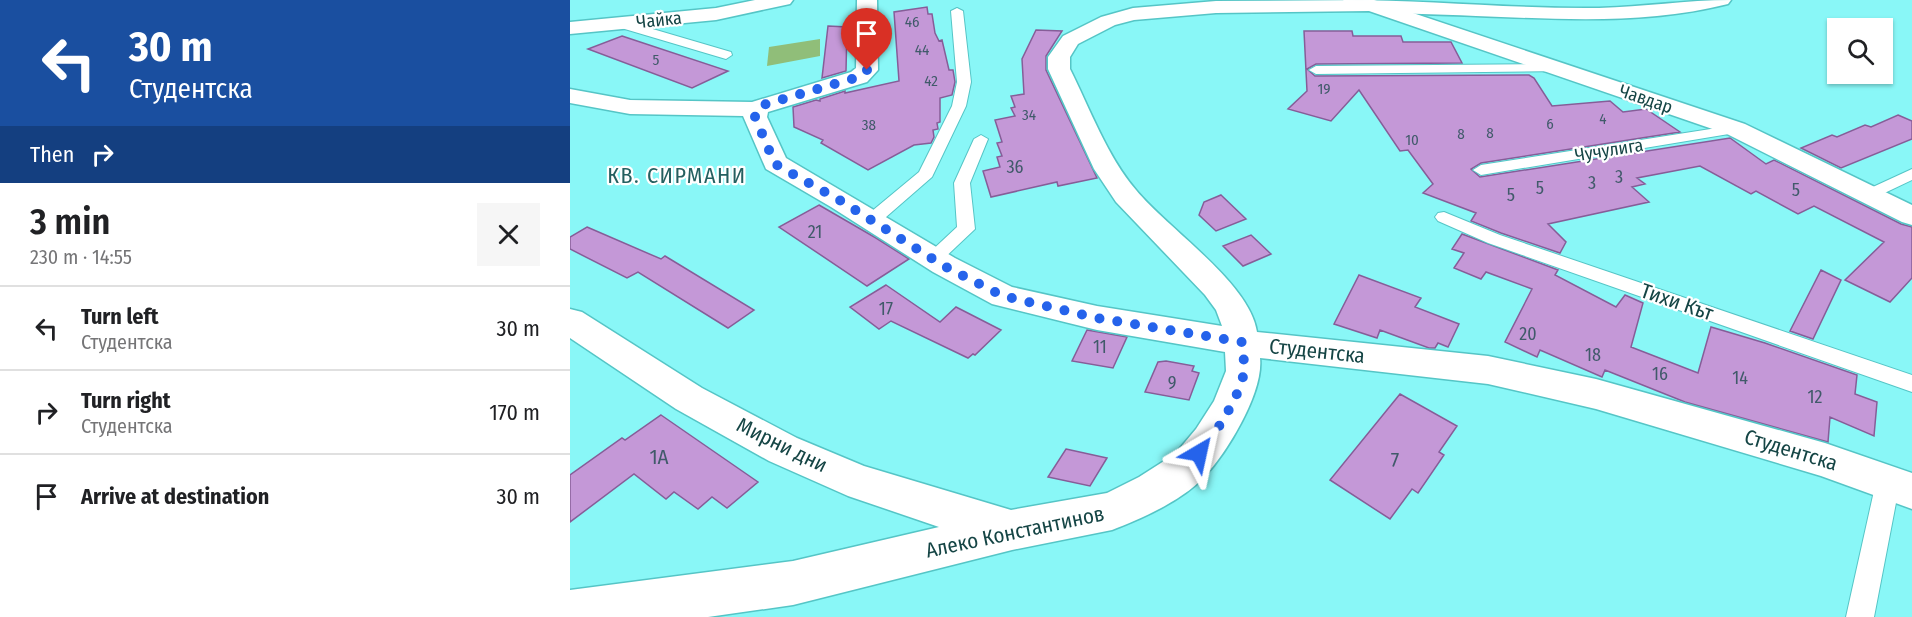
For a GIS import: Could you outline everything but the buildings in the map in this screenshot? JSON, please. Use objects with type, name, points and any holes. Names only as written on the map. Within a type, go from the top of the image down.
[{"type":"street","name":"Чайка","points":[[570,28],[717,14],[783,0]]},
{"type":"street","points":[[570,96],[630,107],[756,110],[766,104],[859,77],[867,70],[867,0]]},
{"type":"street","name":"Алеко Константинов","points":[[570,613],[793,583],[1012,531],[1112,511],[1154,490],[1189,466],[1210,441],[1230,407],[1244,371],[1240,328],[1231,306],[1216,286],[1148,220],[1107,169],[1059,69],[1059,57],[1070,40],[1084,32],[1108,21],[1133,14],[1216,7],[1362,2],[1626,15],[1682,9],[1721,0]]},
{"type":"street","name":"Чавдар","points":[[1362,2],[1736,129],[1912,216]]},
{"type":"street","name":"Студентска","points":[[756,110],[755,117],[775,164],[872,220],[933,259],[1003,296],[1097,318],[1242,342],[1488,370],[1596,394],[1685,419],[1825,460],[1900,486]]},
{"type":"street","name":"Мирни дни","points":[[570,321],[713,411],[814,463],[926,504],[1012,531]]},
{"type":"lane","points":[[872,220],[926,174],[959,106],[964,82],[957,11]]},
{"type":"lane","points":[[622,24],[726,55]]},
{"type":"lane","points":[[1316,70],[1558,69]]},
{"type":"lane","name":"Чучулига","points":[[1481,170],[1736,129]]},
{"type":"lane","points":[[933,259],[966,229],[962,183],[981,139]]},
{"type":"lane","points":[[1868,195],[1912,174]]},
{"type":"lane","name":"Тихи Кът","points":[[1444,217],[1494,239],[1912,384]]},
{"type":"lane","points":[[1860,617],[1900,486]]},
{"type":"green space","points":[[820,39],[820,56],[767,66],[769,47]]},
{"type":"district","name":"КВ. СИРМАНИ","points":[[677,175]]},
{"type":"route","points":[[867,70],[859,77],[766,104],[756,110],[755,117],[775,164],[813,184],[944,266],[1003,296],[1097,318],[1242,342],[1244,371],[1230,407],[1210,441],[1199,453]]}]
